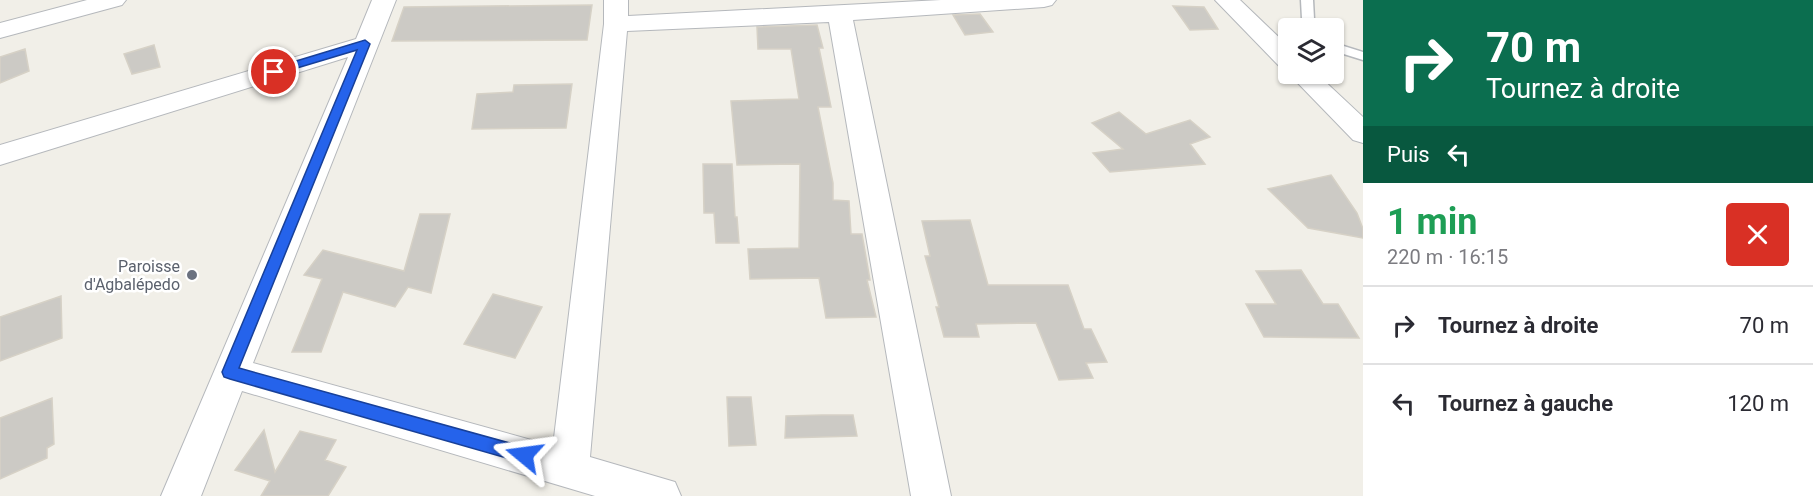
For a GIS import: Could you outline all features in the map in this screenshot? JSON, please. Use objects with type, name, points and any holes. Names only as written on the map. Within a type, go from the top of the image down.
[{"type":"street","points":[[0,31],[114,0]]},
{"type":"street","points":[[181,496],[384,0]]},
{"type":"street","points":[[570,468],[616,12],[840,15],[1044,0]]},
{"type":"street","points":[[1227,0],[1278,50]]},
{"type":"street","points":[[840,15],[930,496]]},
{"type":"street","points":[[0,155],[365,44]]},
{"type":"street","points":[[1312,84],[1363,133]]},
{"type":"street","points":[[230,372],[661,496]]},
{"type":"lane","points":[[1307,0],[1308,18]]},
{"type":"lane","points":[[1344,50],[1363,56]]},
{"type":"building","points":[[592,5],[587,40],[392,41],[404,7]]},
{"type":"building","points":[[1173,6],[1204,7],[1218,29],[1190,30]]},
{"type":"building","points":[[980,14],[993,32],[965,35],[953,15]]},
{"type":"building","points":[[817,25],[823,48],[819,48],[831,107],[818,107],[833,183],[833,200],[849,201],[851,234],[862,234],[870,280],[867,280],[876,317],[826,318],[819,278],[750,279],[748,249],[799,248],[800,164],[737,165],[731,101],[799,99],[791,49],[758,49],[757,27]]},
{"type":"building","points":[[154,45],[160,67],[132,74],[124,54]]},
{"type":"building","points":[[25,49],[29,71],[0,83],[0,57]]},
{"type":"building","points":[[572,84],[566,128],[472,129],[477,94],[513,92],[514,85]]},
{"type":"building","points":[[1119,112],[1146,134],[1190,120],[1210,137],[1190,144],[1205,164],[1110,172],[1093,153],[1123,149],[1092,123]]},
{"type":"building","points":[[703,164],[732,164],[739,243],[716,243],[714,213],[704,213]]},
{"type":"building","points":[[1331,175],[1357,213],[1363,229],[1363,238],[1308,228],[1268,189]]},
{"type":"building","points":[[420,214],[450,214],[431,293],[408,287],[395,307],[343,292],[321,352],[292,352],[322,279],[304,275],[323,250],[404,271]]},
{"type":"building","points":[[970,220],[988,285],[1068,285],[1084,329],[1091,329],[1107,362],[1086,363],[1093,378],[1059,380],[1036,323],[976,324],[979,337],[944,337],[936,307],[939,307],[925,256],[930,256],[922,221]]},
{"type":"building","points":[[1301,270],[1323,304],[1338,304],[1359,338],[1264,337],[1246,304],[1276,304],[1256,271]]},
{"type":"building","points":[[493,294],[542,307],[515,358],[464,344]]},
{"type":"building","points":[[61,296],[62,338],[0,361],[0,317]]},
{"type":"building","points":[[727,397],[751,397],[756,445],[729,446]]},
{"type":"building","points":[[52,398],[54,444],[47,448],[47,458],[0,479],[0,418]]},
{"type":"building","points":[[853,415],[857,436],[785,438],[786,416]]},
{"type":"building","points":[[264,430],[275,472],[300,431],[336,440],[325,460],[346,467],[328,496],[261,496],[270,481],[235,470]]},
{"type":"place","name":"Paroisse d'Agbalépedo","points":[[192,275]]},
{"type":"route","points":[[274,72],[365,44],[230,372],[524,455]]}]
